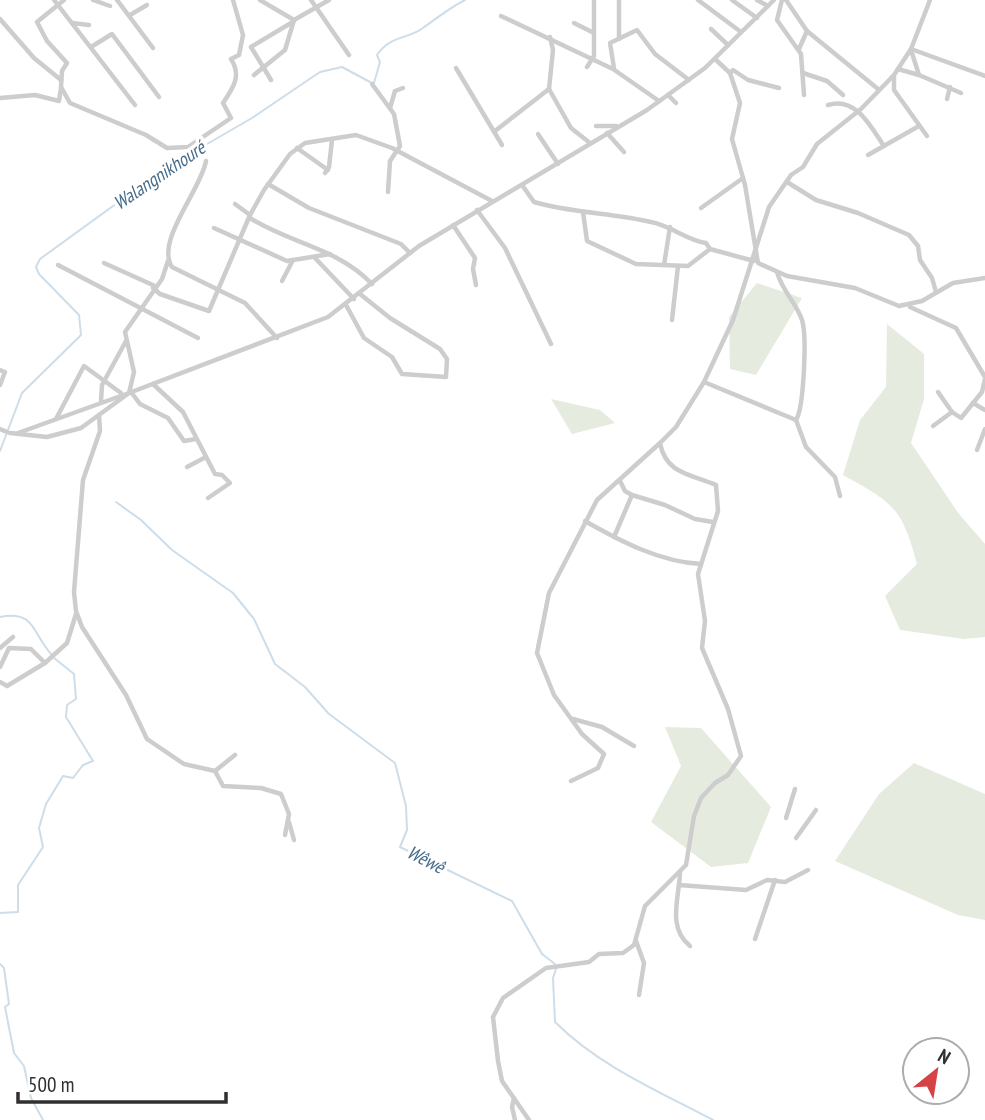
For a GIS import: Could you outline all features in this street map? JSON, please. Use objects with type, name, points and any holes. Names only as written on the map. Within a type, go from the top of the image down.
[{"type":"street","points":[[0,98],[34,95],[59,101],[68,62],[47,41],[37,22],[55,2],[64,0]]},
{"type":"street","points":[[93,0],[110,6]]},
{"type":"street","points":[[117,0],[153,48]]},
{"type":"street","points":[[0,19],[61,84],[73,105],[146,135],[167,148],[188,147],[230,118],[223,103],[234,87],[237,68],[231,59],[239,55],[243,35],[233,0]]},
{"type":"street","points":[[260,0],[292,22]]},
{"type":"street","points":[[311,0],[330,32],[349,55]]},
{"type":"street","points":[[271,80],[251,47],[329,0]]},
{"type":"street","points":[[587,67],[593,59],[594,0]]},
{"type":"street","points":[[619,0],[619,39]]},
{"type":"street","points":[[698,0],[741,32]]},
{"type":"street","points":[[733,0],[757,18]]},
{"type":"street","points":[[757,0],[768,6]]},
{"type":"street","points":[[130,393],[111,397],[30,430],[10,433],[47,437],[81,428],[130,393],[314,325],[346,305],[410,253],[453,225],[659,102],[715,58],[774,0]]},
{"type":"street","points":[[784,0],[807,31],[878,89]]},
{"type":"street","points":[[784,0],[777,20],[800,49]]},
{"type":"street","points":[[571,781],[598,768],[604,757],[601,750],[582,734],[554,695],[537,653],[549,593],[597,500],[676,427],[704,382],[756,262],[769,206],[786,182],[803,167],[817,144],[859,110],[894,75],[911,49],[930,0]]},
{"type":"street","points":[[55,2],[135,105]]},
{"type":"street","points":[[130,15],[147,5]]},
{"type":"street","points":[[501,16],[613,69],[659,102]]},
{"type":"street","points":[[254,75],[264,70],[285,50],[292,22]]},
{"type":"street","points":[[71,23],[89,25]]},
{"type":"street","points":[[574,23],[592,32]]},
{"type":"street","points":[[711,29],[728,45]]},
{"type":"street","points":[[613,69],[610,43],[637,30],[654,54],[688,80]]},
{"type":"street","points":[[804,95],[800,49],[807,31]]},
{"type":"street","points":[[91,47],[112,34],[159,97]]},
{"type":"street","points":[[550,37],[553,50],[549,89],[571,128],[580,139],[590,144]]},
{"type":"street","points":[[553,50],[565,45]]},
{"type":"street","points":[[911,49],[919,75]]},
{"type":"street","points":[[911,49],[985,76]]},
{"type":"street","points":[[715,58],[730,73],[740,103],[732,139],[758,250]]},
{"type":"street","points":[[456,68],[502,145]]},
{"type":"street","points":[[898,69],[961,93]]},
{"type":"street","points":[[730,73],[733,70],[748,80],[779,88]]},
{"type":"street","points":[[803,73],[827,81],[843,95]]},
{"type":"street","points":[[892,85],[894,75]]},
{"type":"street","points":[[888,80],[927,136]]},
{"type":"street","points":[[372,84],[390,107],[400,143],[394,149],[390,160],[388,192]]},
{"type":"street","points":[[947,99],[950,87]]},
{"type":"street","points":[[390,107],[395,91],[403,88]]},
{"type":"street","points":[[495,131],[549,89]]},
{"type":"street","points":[[668,95],[676,103]]},
{"type":"street","points":[[828,105],[841,104],[859,110],[884,146]]},
{"type":"street","points":[[596,125],[618,126]]},
{"type":"street","points":[[868,155],[919,126]]},
{"type":"street","points":[[607,133],[624,152]]},
{"type":"street","points":[[538,134],[558,164]]},
{"type":"street","points":[[104,262],[154,287],[160,294],[207,312],[250,216],[268,184],[296,148],[305,143],[356,135],[394,149],[492,201]]},
{"type":"street","points":[[296,148],[326,172],[332,139]]},
{"type":"street","points":[[206,161],[201,181],[167,246],[168,261],[172,267],[245,303],[277,338]]},
{"type":"street","points":[[701,208],[743,178]]},
{"type":"street","points":[[786,182],[816,200],[858,213],[909,235],[918,246],[920,260],[932,278],[936,292]]},
{"type":"street","points":[[268,184],[309,208],[401,244],[410,253]]},
{"type":"street","points":[[522,185],[534,202],[670,227],[690,240],[706,243],[710,249],[756,262],[778,272],[855,288],[899,306],[909,306],[922,301],[953,283],[985,278]]},
{"type":"street","points":[[234,204],[250,216],[356,267],[372,284]]},
{"type":"street","points":[[477,210],[505,248],[551,344]]},
{"type":"street","points":[[583,212],[587,242],[636,264],[688,266],[710,249]]},
{"type":"street","points":[[453,225],[475,258],[473,269],[476,285]]},
{"type":"street","points":[[664,265],[670,227]]},
{"type":"street","points":[[214,228],[286,261],[315,258],[331,253]]},
{"type":"street","points":[[315,258],[354,299]]},
{"type":"street","points":[[282,281],[293,260]]},
{"type":"street","points":[[130,393],[134,372],[125,332],[168,261]]},
{"type":"street","points":[[58,265],[198,338]]},
{"type":"street","points":[[672,320],[678,266]]},
{"type":"street","points":[[778,272],[781,286],[804,324],[804,397],[796,421],[806,447],[835,477],[840,496]]},
{"type":"street","points":[[346,305],[364,338],[392,357],[402,374],[436,379],[446,377],[447,359],[440,349],[390,318],[360,294]]},
{"type":"street","points":[[922,301],[924,313]]},
{"type":"street","points":[[909,306],[956,328],[985,378],[982,392],[961,418],[952,412],[938,392]]},
{"type":"street","points":[[101,401],[102,386],[126,341]]},
{"type":"street","points":[[57,419],[84,366],[105,379],[121,394]]},
{"type":"street","points":[[0,370],[5,372],[0,386]]},
{"type":"street","points":[[704,382],[796,421]]},
{"type":"street","points":[[153,384],[183,412],[204,458],[215,474],[222,475],[230,484],[208,498]]},
{"type":"street","points":[[102,386],[112,394],[111,397]]},
{"type":"street","points":[[130,393],[140,404],[168,418],[184,441],[196,439]]},
{"type":"street","points":[[973,403],[985,410]]},
{"type":"street","points":[[933,426],[952,412]]},
{"type":"street","points":[[99,414],[100,431],[83,480],[74,592],[77,613],[126,695],[147,738],[184,764],[215,771],[223,786],[261,788],[281,794],[294,840]]},
{"type":"street","points":[[0,429],[7,432]]},
{"type":"street","points":[[977,450],[985,429]]},
{"type":"street","points":[[660,443],[663,459],[676,470],[716,485],[719,504],[697,585],[705,621],[703,655],[728,709],[741,756]]},
{"type":"street","points":[[187,467],[204,458]]},
{"type":"street","points":[[620,481],[625,491],[632,495],[666,505],[695,519],[713,522]]},
{"type":"street","points":[[614,537],[632,495]]},
{"type":"street","points":[[585,521],[632,547],[686,563],[701,564]]},
{"type":"street","points":[[0,682],[7,686],[46,663],[67,643],[77,613]]},
{"type":"street","points":[[0,648],[13,638]]},
{"type":"street","points":[[0,667],[9,648],[31,649],[46,663]]},
{"type":"street","points":[[572,718],[602,727],[634,746]]},
{"type":"street","points":[[529,1120],[502,1081],[493,1017],[503,998],[546,968],[589,962],[599,954],[623,953],[635,940],[645,906],[680,872],[688,860],[694,816],[701,798],[715,783],[728,775],[741,756],[748,753]]},
{"type":"street","points":[[215,771],[235,755]]},
{"type":"street","points":[[786,818],[795,789]]},
{"type":"street","points":[[796,838],[816,810]]},
{"type":"street","points":[[285,835],[289,822]]},
{"type":"street","points":[[679,885],[716,887],[734,892],[775,880],[785,882],[808,870]]},
{"type":"street","points":[[680,872],[675,905],[676,924],[684,941],[690,946]]},
{"type":"street","points":[[755,939],[775,880]]},
{"type":"street","points":[[635,940],[644,963],[639,995]]},
{"type":"street","points":[[514,1098],[515,1120]]},
{"type":"shaded area","points":[[757,283],[802,298],[756,375],[730,369],[729,317]]},
{"type":"shaded area","points":[[887,324],[924,354],[924,399],[911,443],[959,514],[985,544],[985,637],[964,639],[900,630],[885,596],[917,564],[912,545],[893,509],[874,493],[843,475],[860,420],[886,387]]},
{"type":"shaded area","points":[[551,399],[600,410],[615,423],[572,434]]},
{"type":"shaded area","points":[[665,727],[701,728],[771,807],[748,863],[711,867],[651,822],[681,766]]},
{"type":"shaded area","points":[[914,763],[985,794],[985,920],[958,915],[835,861],[879,794]]},
{"type":"waterway","name":"Walangnikhouré","points":[[374,83],[380,62],[377,55],[382,49],[418,31],[465,0]]},
{"type":"waterway","name":"Walangnikhouré","points":[[0,451],[22,393],[81,335],[79,315],[39,274],[36,267],[40,259],[164,169],[252,118],[320,72],[342,67],[370,82]]},
{"type":"waterway","name":"Wêwê","points":[[116,502],[141,520],[172,550],[233,593],[254,619],[275,664],[305,687],[329,714],[395,763],[406,806],[407,830],[400,847],[512,901],[542,954],[555,964]]},
{"type":"waterway","name":"Walangnikhouré","points":[[0,617],[12,616],[27,620],[52,655]]},
{"type":"waterway","name":"Walangnikhouré","points":[[0,913],[18,912],[18,885],[43,847],[39,828],[46,804],[63,776],[73,778],[83,765],[93,761],[66,717],[67,705],[76,699],[74,674],[54,658]]},
{"type":"waterway","name":"Walangnikhouré","points":[[0,964],[4,968],[9,1004],[5,1007],[14,1053],[24,1066],[31,1098],[43,1120]]},
{"type":"waterway","name":"Wêwê","points":[[556,969],[553,978],[555,1022],[572,1038],[610,1065],[713,1120]]}]
